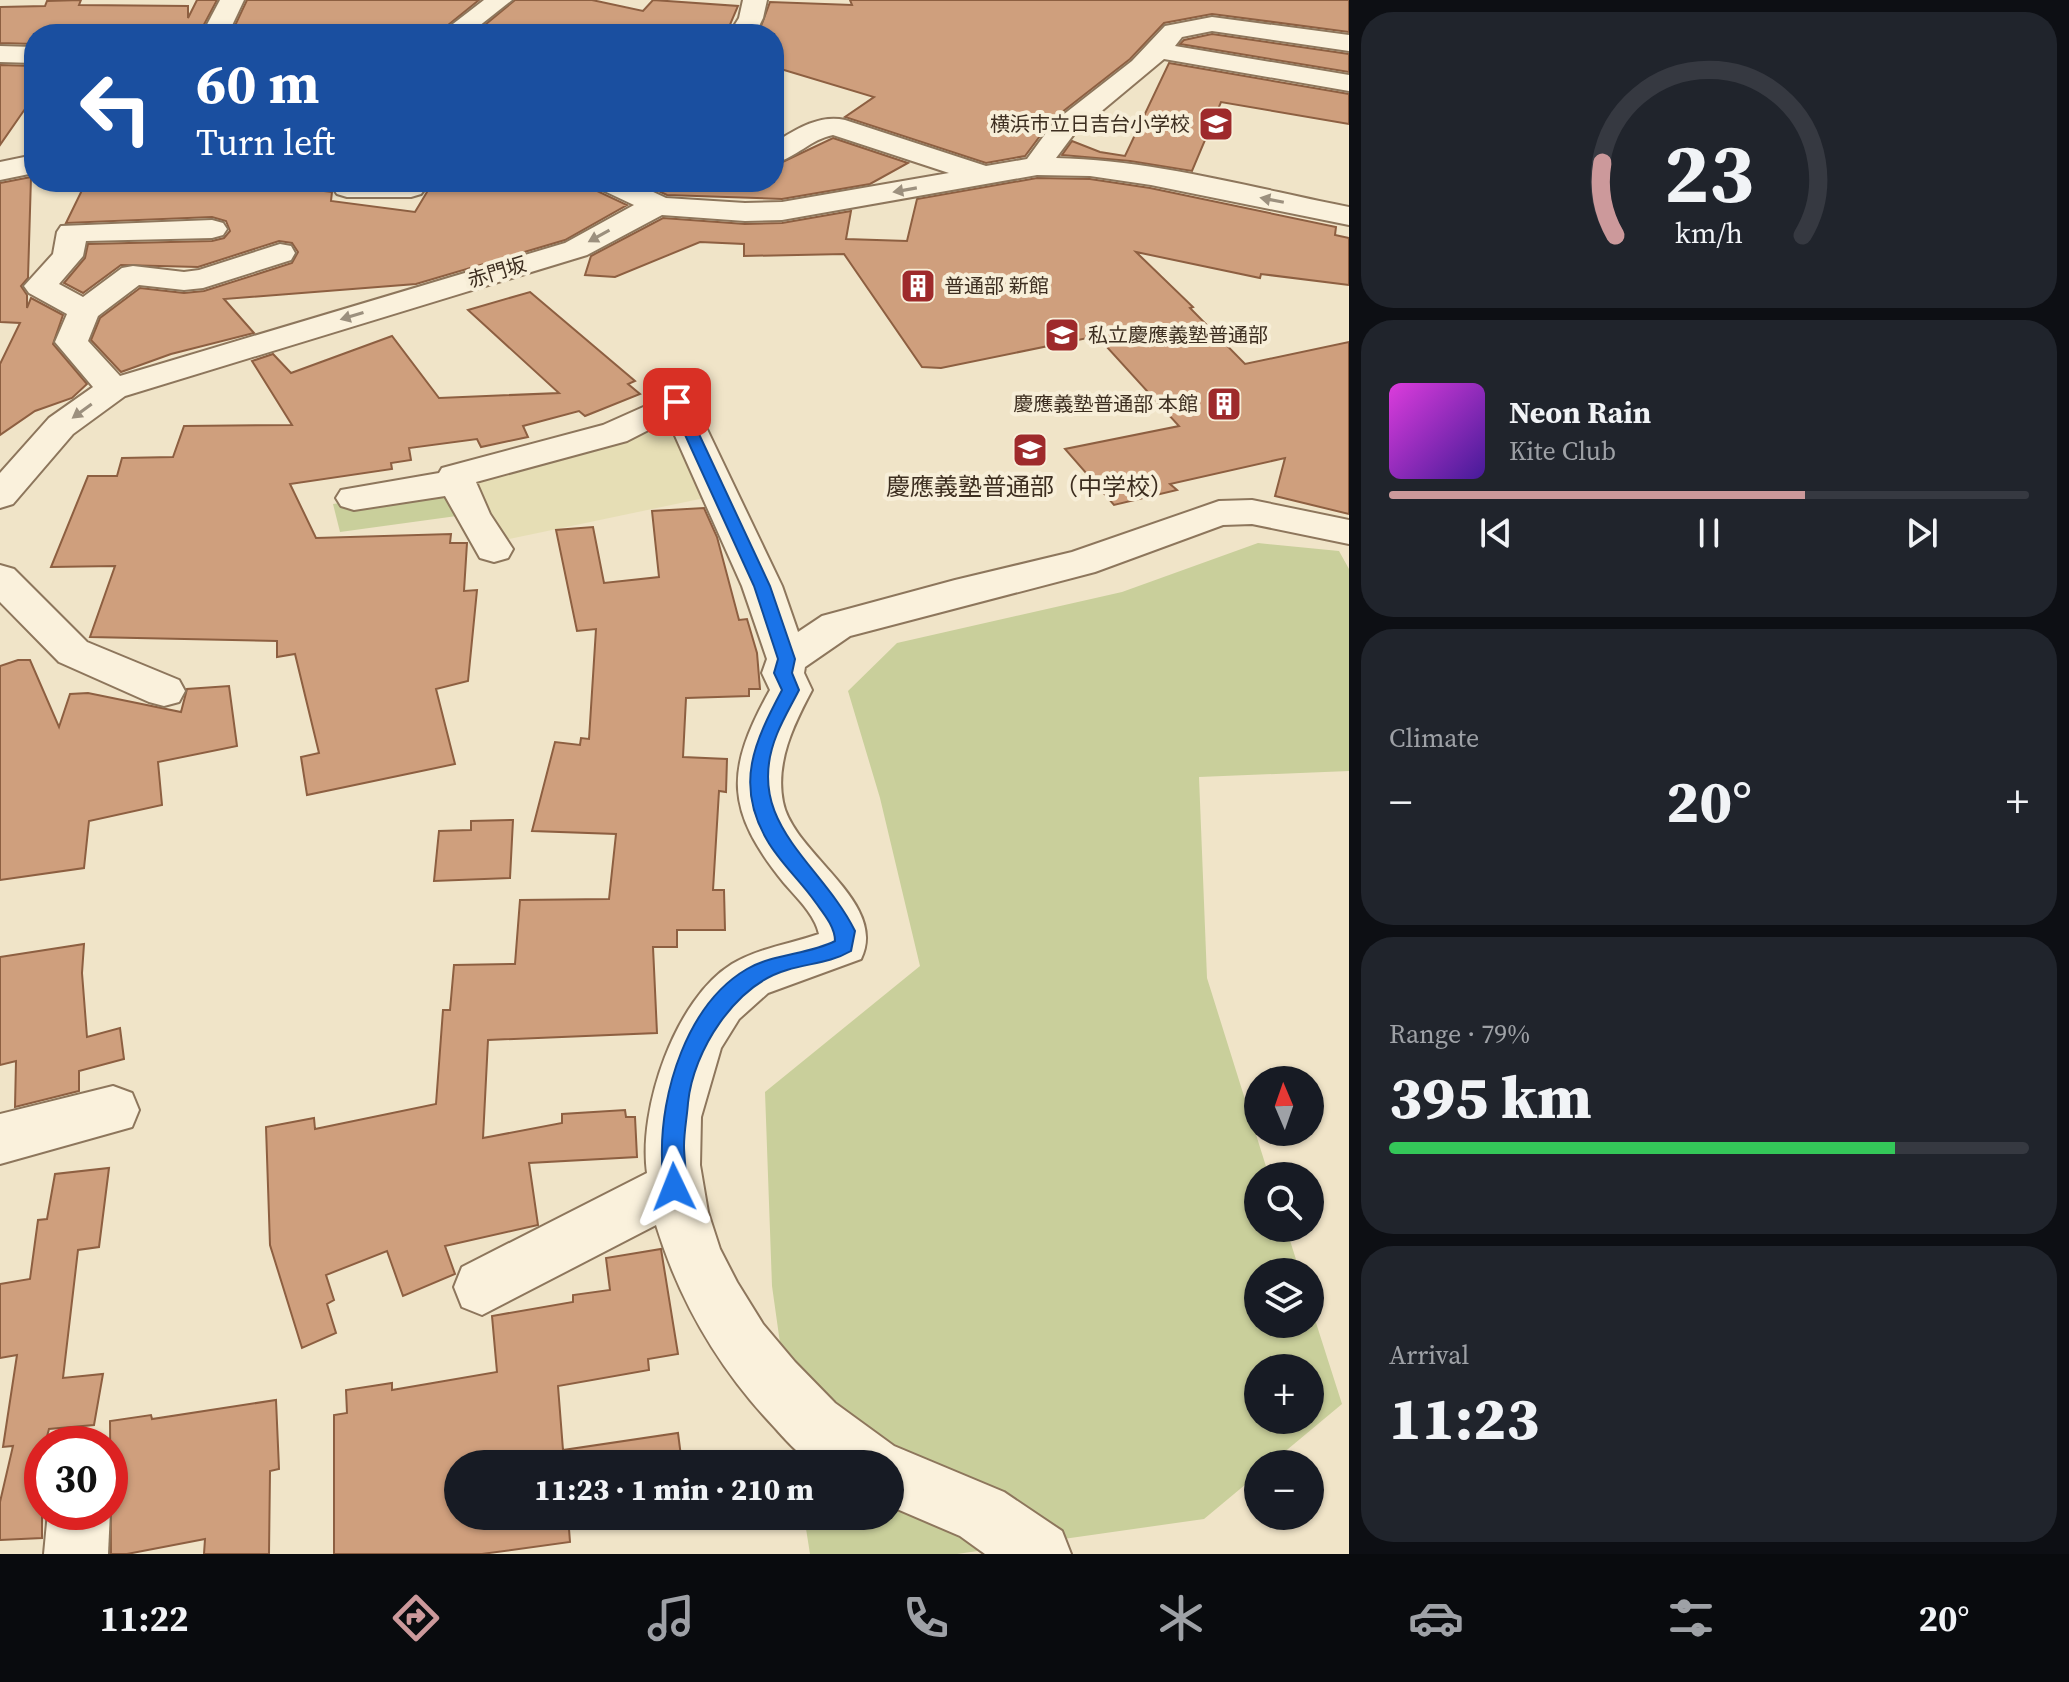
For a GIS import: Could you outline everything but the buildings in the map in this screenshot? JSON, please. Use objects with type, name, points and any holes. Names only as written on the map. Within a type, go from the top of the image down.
[{"type":"street","points":[[220,24],[232,0]]},
{"type":"street","points":[[467,24],[500,0]]},
{"type":"street","points":[[748,24],[755,0]]},
{"type":"street","points":[[1037,166],[1043,153],[1068,126],[1161,51],[1174,31],[1211,12],[1342,42],[1319,87]]},
{"type":"street","points":[[1161,51],[1319,87],[1349,83]]},
{"type":"street","points":[[0,54],[24,55]]},
{"type":"street","points":[[784,149],[815,130],[835,126],[985,175]]},
{"type":"street","points":[[0,171],[24,166]]},
{"type":"street","name":"赤門坂","points":[[0,496],[61,426],[113,389],[576,249],[644,211],[672,207],[782,211],[1037,166],[1090,167],[1151,176],[1349,216]]},
{"type":"street","points":[[634,192],[672,207],[706,192]]},
{"type":"street","points":[[84,311],[40,286],[68,256],[72,232],[212,229]]},
{"type":"street","points":[[113,389],[71,342],[84,311],[133,275],[184,281],[203,279],[280,253]]},
{"type":"street","points":[[494,549],[455,476],[615,433],[677,402],[762,586],[787,659],[783,673],[791,690],[767,736],[759,771],[760,801],[774,836],[811,881],[845,931],[844,945],[827,954],[785,962],[755,974],[735,989],[712,1017],[695,1047],[678,1094],[673,1144],[674,1187],[684,1227],[707,1289],[746,1352],[809,1419],[852,1450]]},
{"type":"street","points":[[354,498],[458,482]]},
{"type":"street","points":[[787,659],[836,626],[1081,563],[1219,513],[1252,512],[1349,532]]},
{"type":"street","points":[[0,578],[73,652],[164,691]]},
{"type":"street","points":[[0,1139],[113,1110]]},
{"type":"street","points":[[482,1287],[674,1187]]},
{"type":"street","points":[[904,1481],[982,1514],[1039,1554]]},
{"type":"street","points":[[76,1554],[78,1530]]},
{"type":"shaded area","points":[[672,409],[714,496],[500,541],[464,480]]},
{"type":"green space","points":[[450,487],[464,515],[340,532],[333,504]]},
{"type":"green space","points":[[1258,543],[1339,551],[1349,569],[1349,771],[1199,777],[1207,978],[1244,1096],[1244,1146],[1260,1146],[1265,1162],[1244,1162],[1244,1242],[1290,1242],[1296,1258],[1244,1258],[1244,1338],[1321,1338],[1342,1404],[1324,1419],[1324,1354],[1244,1354],[1244,1434],[1306,1434],[1287,1450],[1244,1450],[1244,1486],[1204,1519],[957,1554],[810,1554],[806,1530],[904,1530],[904,1450],[795,1450],[772,1286],[765,1092],[920,966],[880,798],[848,691],[897,643],[1122,592]]},
{"type":"place","name":"横浜市立日吉台小学校","points":[[1216,124]]},
{"type":"place","name":"普通部 新館","points":[[918,286]]},
{"type":"place","name":"私立慶應義塾普通部","points":[[1062,335]]},
{"type":"place","name":"慶應義塾普通部 本館","points":[[1224,404]]},
{"type":"place","name":"慶應義塾普通部（中学校）","points":[[1030,450]]},
{"type":"route","points":[[674,1187],[673,1144],[678,1094],[695,1047],[712,1017],[735,989],[755,974],[785,962],[827,954],[844,945],[845,931],[821,894],[774,836],[760,801],[759,771],[767,736],[791,690],[783,673],[787,659],[762,586],[677,402]]}]
